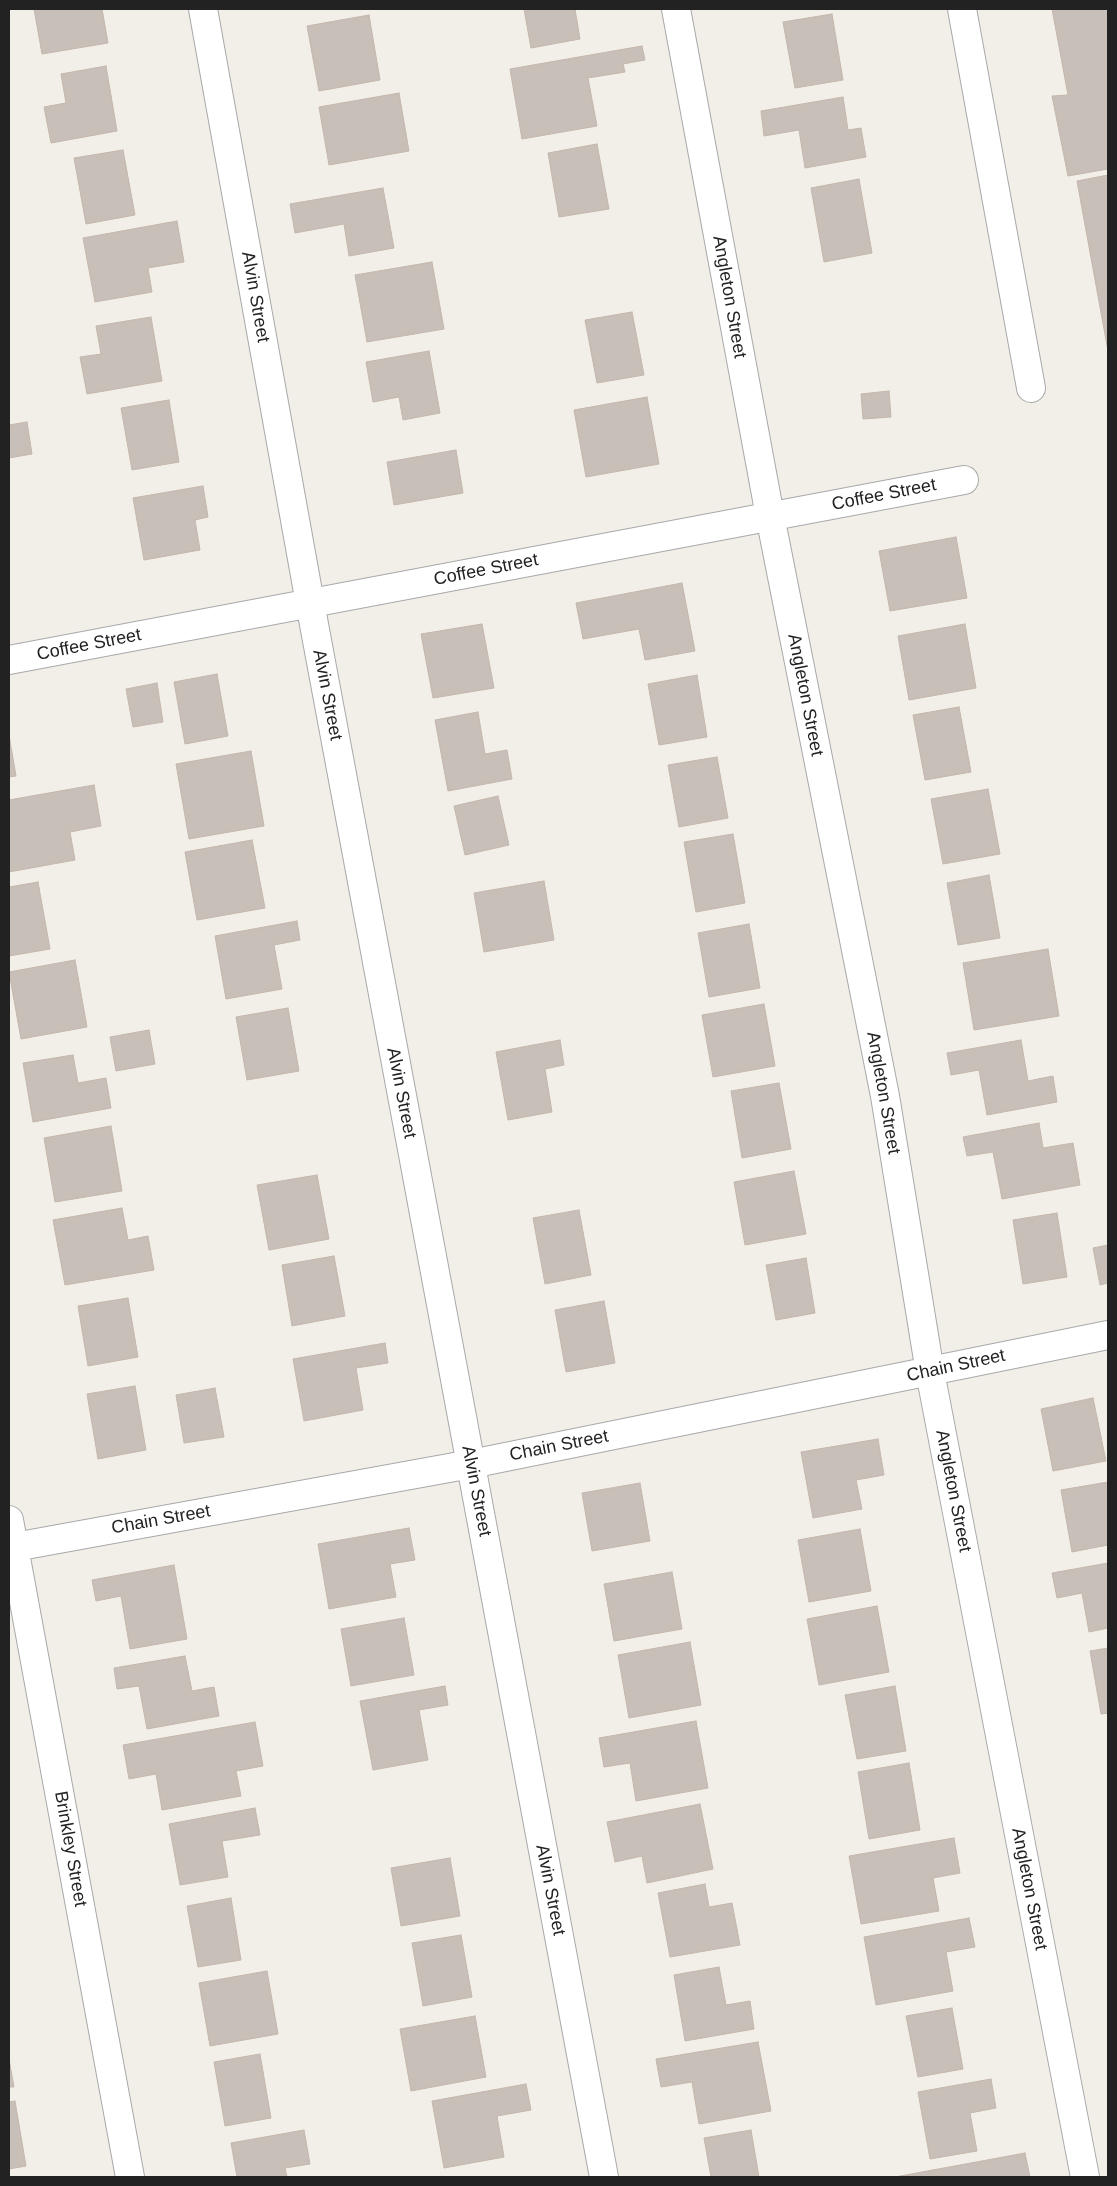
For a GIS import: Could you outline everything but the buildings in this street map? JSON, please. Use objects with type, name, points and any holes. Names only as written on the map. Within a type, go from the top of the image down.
[{"type":"street","name":"Alvin Street","points":[[202,9],[310,604],[604,2177]]},
{"type":"street","name":"Angleton Street","points":[[676,9],[770,516],[885,1096],[930,1372],[1084,2177]]},
{"type":"street","points":[[962,9],[1031,388]]},
{"type":"street","name":"Coffee Street","points":[[9,660],[964,480]]},
{"type":"street","name":"Chain Street","points":[[11,1548],[470,1464],[1108,1335]]},
{"type":"street","name":"Brinkley Street","points":[[9,1520],[11,1548],[130,2177]]}]
